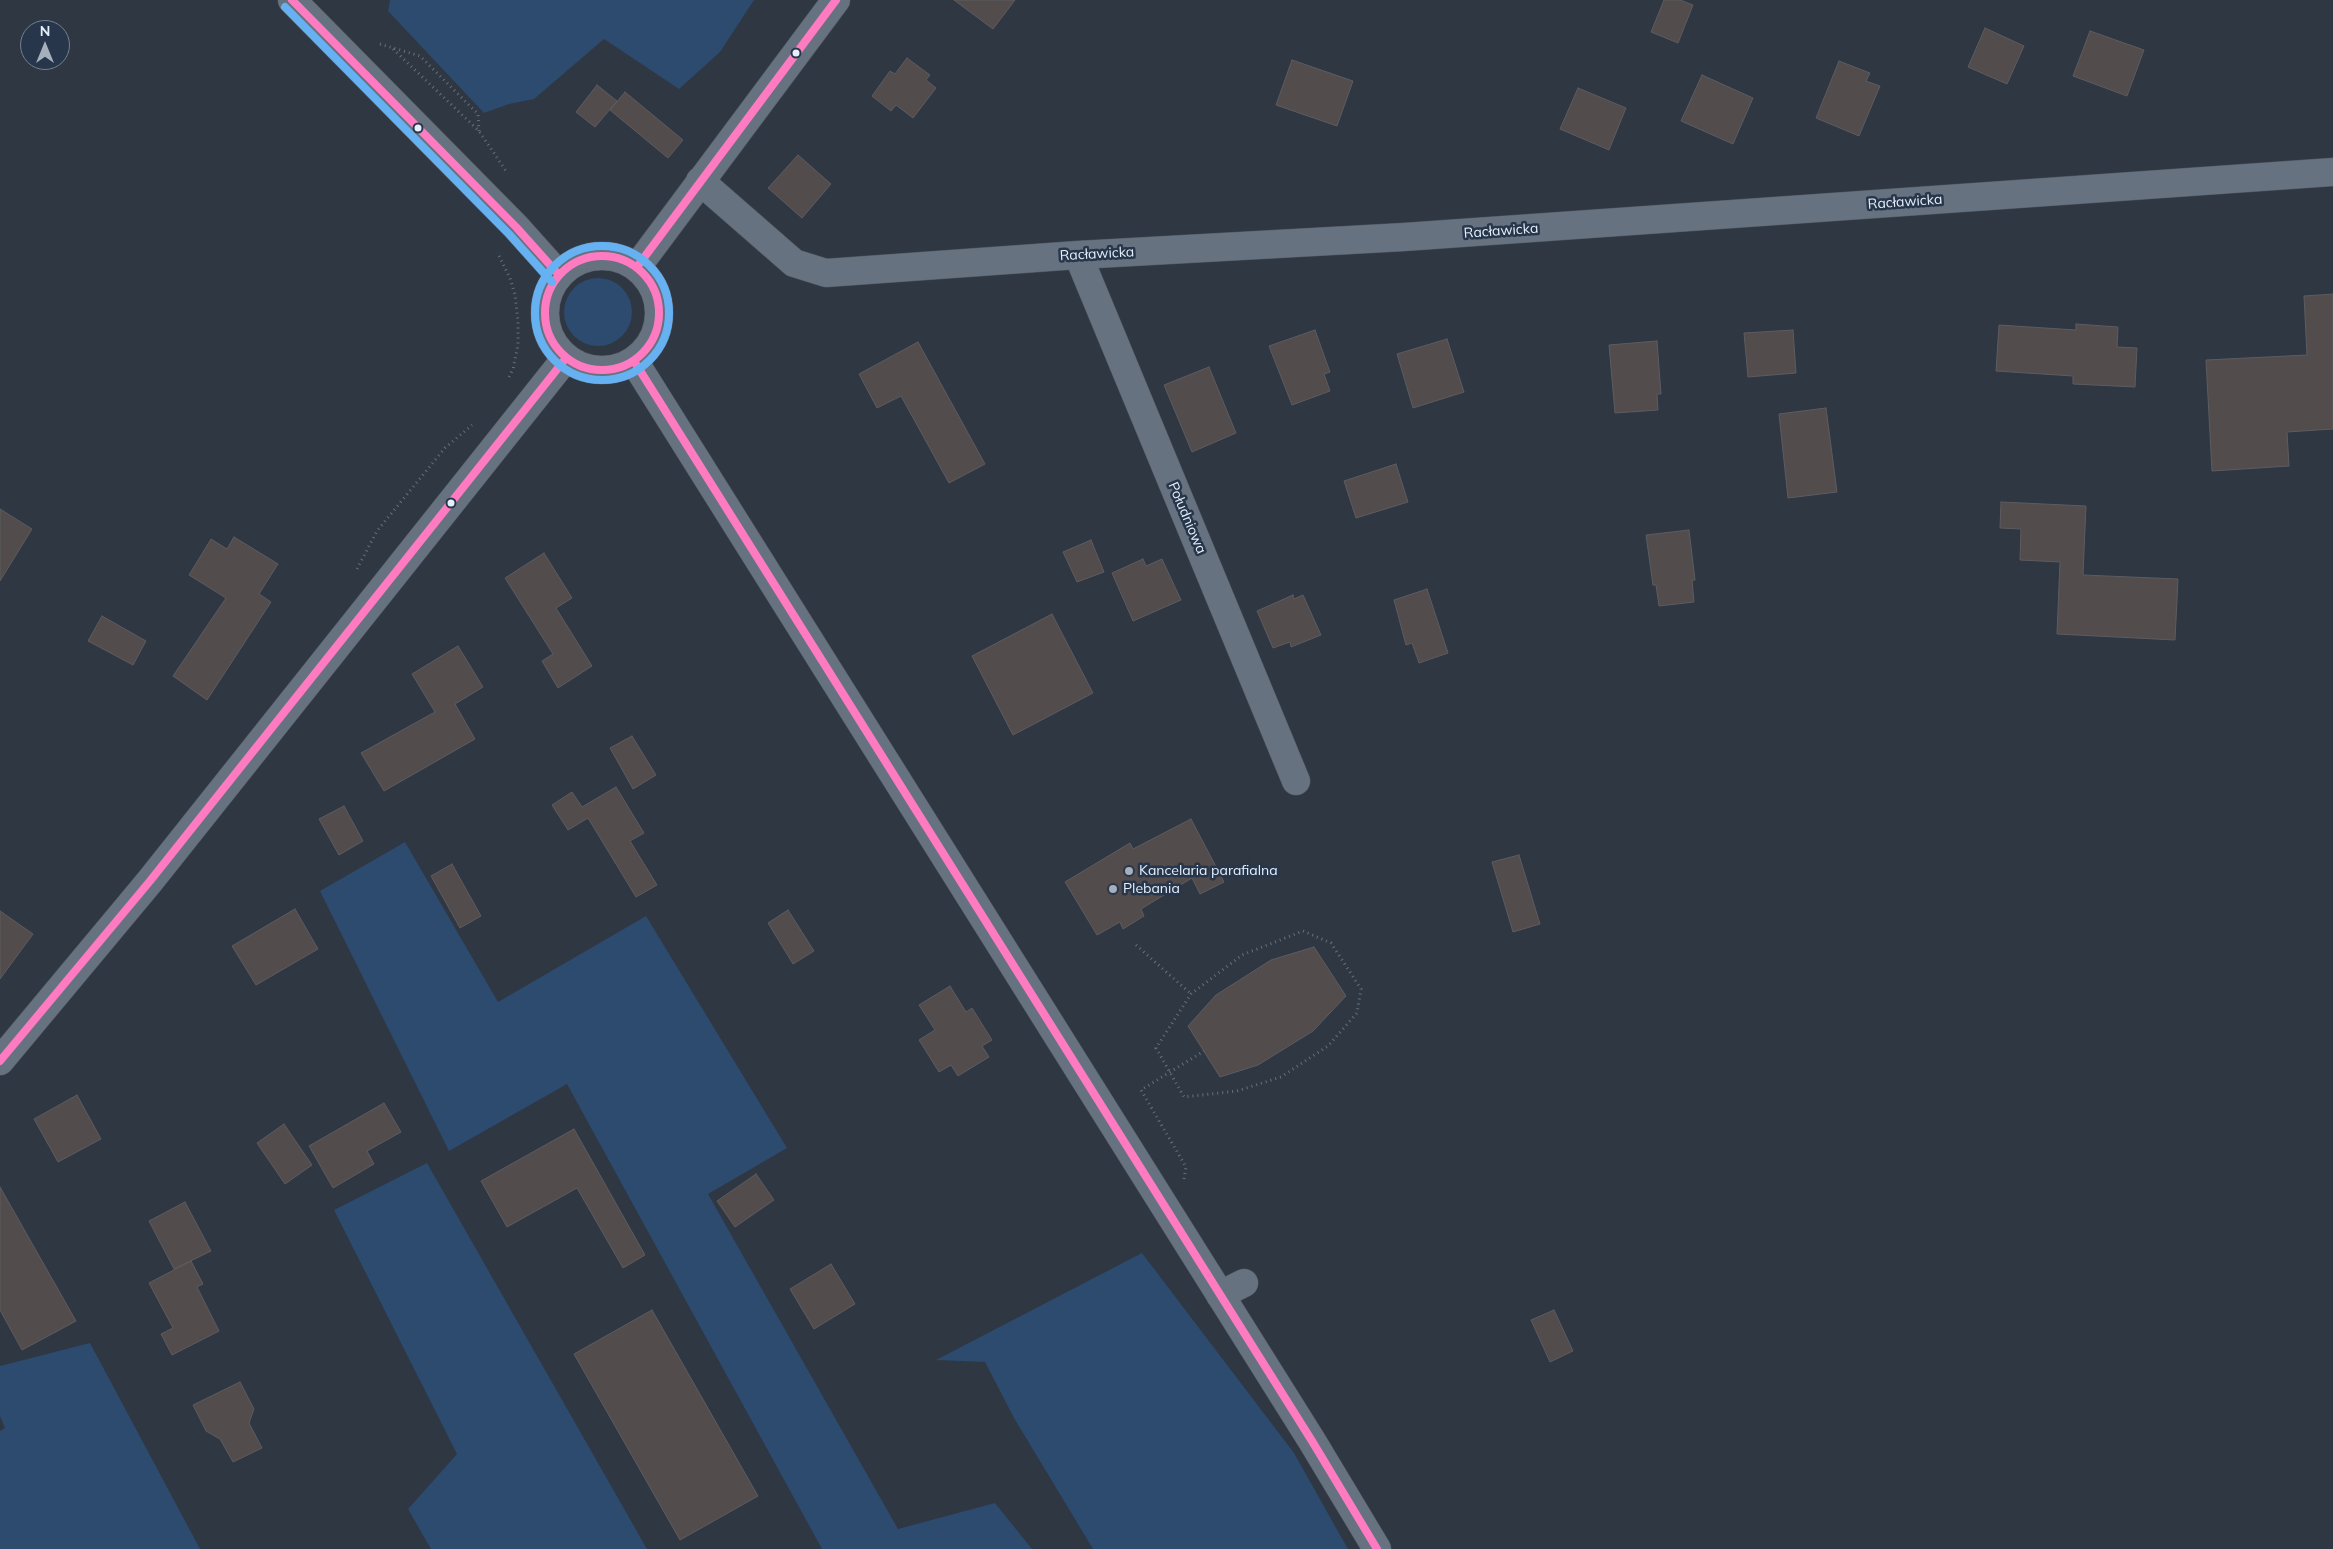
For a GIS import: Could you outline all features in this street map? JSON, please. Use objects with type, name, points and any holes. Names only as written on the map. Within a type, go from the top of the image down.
[{"type":"street","points":[[292,0],[516,227],[559,275]]},
{"type":"street","points":[[637,267],[836,0]]},
{"type":"street","name":"Racławicka","points":[[700,181],[794,264],[826,273],[1078,255],[1404,238],[2333,172]]},
{"type":"street","name":"Południowa","points":[[1078,255],[1296,781]]},
{"type":"street","points":[[596,256],[618,258],[637,267],[651,284],[659,304],[658,326],[649,346],[634,361],[617,368],[600,370],[582,367],[566,358],[554,344],[546,327],[545,308],[549,290],[559,275],[576,262],[596,256]]},
{"type":"street","points":[[0,1061],[156,873],[566,358]]},
{"type":"street","points":[[634,361],[1232,1289],[1377,1549]]},
{"type":"path","points":[[479,132],[478,114],[420,56],[393,49],[479,132],[511,178]]},
{"type":"path","points":[[497,253],[510,278],[515,295],[518,321],[518,344],[513,369],[507,383]]},
{"type":"path","points":[[357,571],[377,531],[445,448],[477,420]]},
{"type":"path","points":[[1303,931],[1331,943],[1361,989],[1357,1013],[1328,1046],[1281,1078],[1237,1091],[1184,1097],[1170,1073],[1156,1048],[1191,994],[1242,954],[1303,931]]},
{"type":"path","points":[[1136,945],[1191,994]]},
{"type":"path","points":[[1147,1087],[1204,1052]]},
{"type":"shaded area","points":[[390,0],[754,0],[720,52],[679,89],[604,39],[534,99],[509,104],[484,113],[388,11]]},
{"type":"shaded area","points":[[591,278],[605,278],[617,283],[627,293],[632,305],[632,319],[627,331],[617,341],[605,346],[591,346],[579,341],[569,331],[564,319],[564,305],[569,293],[579,283]]},
{"type":"shaded area","points":[[405,842],[498,1002],[646,916],[787,1148],[708,1194],[898,1529],[995,1503],[1032,1549],[822,1549],[567,1084],[449,1151],[320,891]]},
{"type":"shaded area","points":[[427,1163],[647,1549],[431,1549],[408,1509],[457,1454],[334,1210]]},
{"type":"shaded area","points":[[1142,1253],[1294,1453],[1348,1549],[1093,1549],[1014,1418],[985,1362],[936,1360]]},
{"type":"shaded area","points":[[90,1343],[200,1549],[0,1549],[0,1431],[5,1428],[0,1416],[0,1366]]},
{"type":"building","points":[[954,0],[1015,0],[993,29]]},
{"type":"building","points":[[1664,0],[1680,0],[1693,5],[1678,43],[1651,32]]},
{"type":"building","points":[[1985,28],[2024,46],[2007,84],[1968,67]]},
{"type":"building","points":[[2090,31],[2144,50],[2127,96],[2073,76]]},
{"type":"building","points":[[907,58],[930,75],[926,80],[936,88],[913,118],[896,105],[891,111],[872,96],[890,71],[895,74]]},
{"type":"building","points":[[1292,60],[1353,81],[1337,126],[1276,105]]},
{"type":"building","points":[[1839,61],[1870,73],[1866,81],[1880,86],[1859,136],[1816,118]]},
{"type":"building","points":[[1702,75],[1753,98],[1733,144],[1681,121]]},
{"type":"building","points":[[597,85],[617,101],[595,127],[576,112]]},
{"type":"building","points":[[1578,88],[1626,108],[1609,150],[1560,129]]},
{"type":"building","points":[[625,92],[683,140],[668,158],[610,110]]},
{"type":"building","points":[[798,155],[831,184],[802,218],[768,188]]},
{"type":"building","points":[[2333,294],[2333,429],[2287,432],[2289,466],[2212,471],[2206,360],[2307,355],[2304,296]]},
{"type":"building","points":[[2076,324],[2118,327],[2117,347],[2137,348],[2135,387],[2073,384],[2073,376],[1996,371],[1999,325],[2076,330]]},
{"type":"building","points":[[1315,330],[1330,372],[1324,374],[1330,391],[1292,405],[1269,346]]},
{"type":"building","points":[[1793,330],[1796,373],[1748,377],[1744,333]]},
{"type":"building","points":[[1447,339],[1464,392],[1413,408],[1397,354]]},
{"type":"building","points":[[1657,341],[1661,394],[1657,394],[1658,410],[1615,413],[1609,345]]},
{"type":"building","points":[[918,342],[985,464],[949,483],[901,396],[877,408],[859,374]]},
{"type":"building","points":[[1209,367],[1236,433],[1192,452],[1164,385]]},
{"type":"building","points":[[1826,408],[1837,492],[1788,498],[1779,414]]},
{"type":"building","points":[[1396,464],[1408,502],[1356,518],[1344,481]]},
{"type":"building","points":[[2001,502],[2086,506],[2083,575],[2178,579],[2175,640],[2057,634],[2060,562],[2020,560],[2021,529],[2000,528]]},
{"type":"building","points":[[0,509],[32,529],[0,581]]},
{"type":"building","points":[[1689,530],[1695,580],[1692,580],[1694,602],[1659,606],[1656,585],[1653,585],[1646,535]]},
{"type":"building","points":[[234,537],[278,564],[259,594],[271,602],[207,700],[173,676],[226,598],[189,575],[211,539],[227,549]]},
{"type":"building","points":[[1091,540],[1104,572],[1077,582],[1063,552]]},
{"type":"building","points":[[544,553],[572,598],[556,608],[592,666],[558,688],[542,661],[553,654],[505,578]]},
{"type":"building","points":[[1143,559],[1146,566],[1162,559],[1181,600],[1133,621],[1112,573]]},
{"type":"building","points":[[1427,589],[1448,653],[1419,663],[1412,643],[1406,645],[1394,600]]},
{"type":"building","points":[[1293,595],[1294,599],[1303,595],[1321,635],[1291,647],[1290,642],[1273,648],[1257,611]]},
{"type":"building","points":[[1052,614],[1093,693],[1013,735],[972,656]]},
{"type":"building","points":[[102,616],[146,641],[133,665],[88,641]]},
{"type":"building","points":[[458,646],[483,687],[455,704],[475,739],[384,791],[361,753],[435,712],[412,674]]},
{"type":"building","points":[[632,736],[656,775],[633,789],[610,748]]},
{"type":"building","points":[[616,787],[644,833],[630,841],[657,885],[636,897],[588,818],[568,830],[552,805],[572,792],[582,807]]},
{"type":"building","points":[[344,806],[363,841],[339,855],[319,819]]},
{"type":"building","points":[[1191,819],[1224,882],[1200,894],[1192,878],[1141,909],[1144,916],[1123,929],[1120,922],[1097,935],[1065,882],[1130,843],[1133,849]]},
{"type":"building","points":[[1519,855],[1540,924],[1513,932],[1492,862]]},
{"type":"building","points":[[452,864],[481,916],[460,928],[431,876]]},
{"type":"building","points":[[295,909],[318,949],[256,985],[232,946]]},
{"type":"building","points":[[788,910],[814,951],[793,964],[768,923]]},
{"type":"building","points":[[0,911],[33,934],[0,979]]},
{"type":"building","points":[[1314,947],[1346,996],[1313,1031],[1258,1065],[1220,1077],[1188,1026],[1216,995],[1271,960]]},
{"type":"building","points":[[950,986],[966,1012],[972,1008],[992,1040],[982,1046],[989,1057],[958,1076],[951,1065],[939,1072],[919,1040],[935,1030],[919,1005]]},
{"type":"building","points":[[77,1095],[101,1139],[58,1162],[34,1119]]},
{"type":"building","points":[[384,1103],[401,1132],[367,1151],[374,1164],[333,1188],[309,1146]]},
{"type":"building","points":[[284,1124],[312,1165],[285,1184],[257,1143]]},
{"type":"building","points":[[574,1129],[645,1255],[623,1268],[577,1188],[507,1227],[481,1181]]},
{"type":"building","points":[[756,1174],[774,1200],[735,1227],[717,1201]]},
{"type":"building","points":[[0,1187],[76,1321],[22,1350],[0,1310]]},
{"type":"building","points":[[185,1202],[211,1251],[174,1269],[149,1221]]},
{"type":"building","points":[[191,1261],[203,1284],[197,1287],[219,1331],[172,1355],[161,1334],[173,1328],[149,1283]]},
{"type":"building","points":[[831,1264],[855,1304],[814,1329],[790,1289]]},
{"type":"building","points":[[652,1310],[758,1496],[680,1540],[574,1354]]},
{"type":"building","points":[[1554,1310],[1573,1351],[1550,1362],[1531,1320]]},
{"type":"building","points":[[240,1382],[254,1409],[249,1423],[262,1448],[233,1462],[220,1439],[206,1431],[193,1405]]},
{"type":"transit line","points":[[292,0],[516,227],[559,275]]},
{"type":"transit line","points":[[637,267],[836,0]]},
{"type":"transit line","points":[[285,7],[509,234],[552,282]]},
{"type":"transit line","points":[[602,246],[628,251],[639,257],[649,266],[658,276],[664,287],[669,313],[664,339],[658,350],[649,360],[639,369],[628,375],[602,380],[576,375],[565,369],[555,360],[546,350],[540,339],[535,313],[540,287],[546,276],[555,266],[565,257],[576,251],[602,246]]},
{"type":"transit line","points":[[602,256],[624,261],[642,273],[654,291],[659,313],[654,335],[642,353],[624,365],[602,370],[580,365],[562,353],[550,335],[545,313],[550,291],[562,273],[580,261],[602,256]]},
{"type":"transit line","points":[[0,1061],[150,881],[566,358]]},
{"type":"transit line","points":[[634,361],[1312,1441],[1377,1549]]},
{"type":"place","name":"Kancelaria parafialna","points":[[1129,871]]},
{"type":"place","name":"Plebania","points":[[1113,889]]}]
